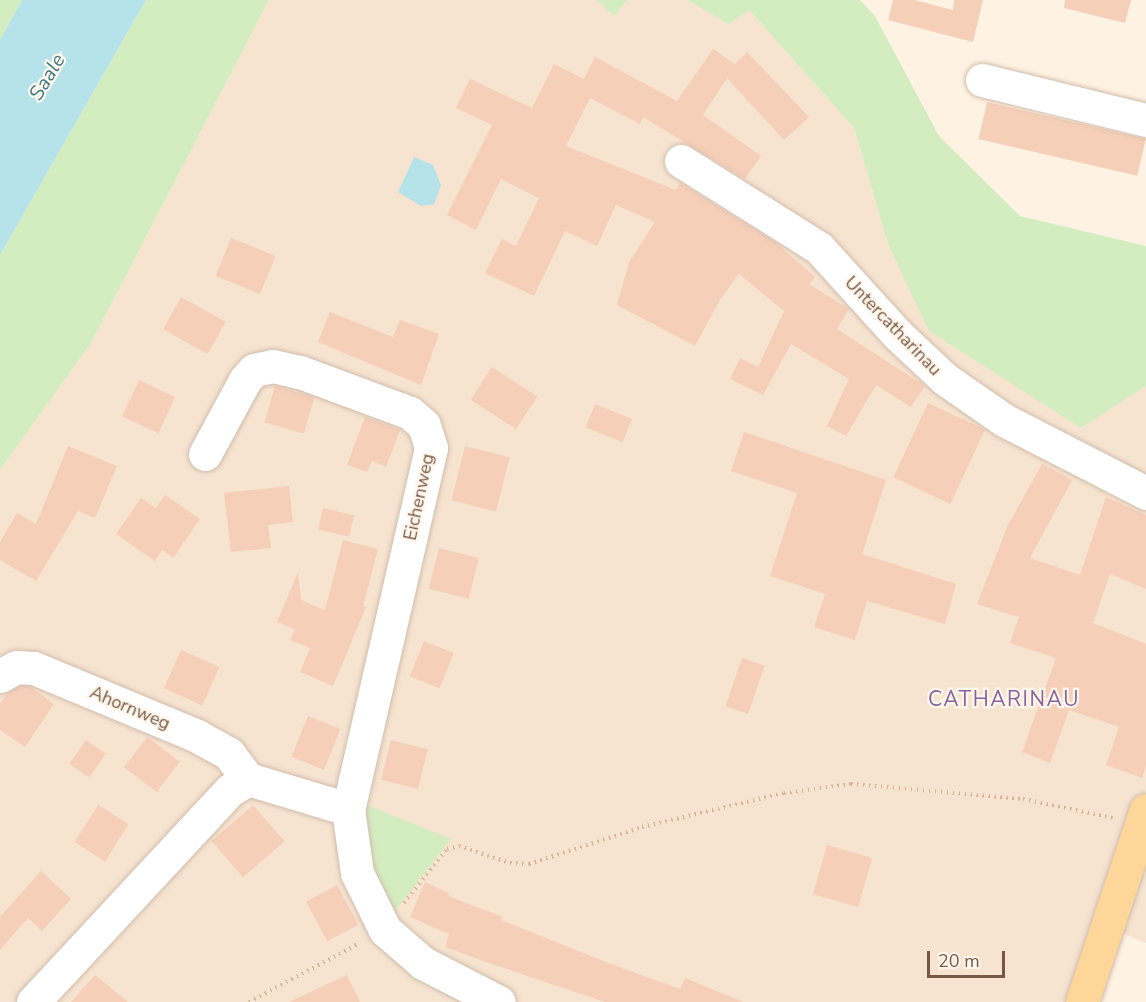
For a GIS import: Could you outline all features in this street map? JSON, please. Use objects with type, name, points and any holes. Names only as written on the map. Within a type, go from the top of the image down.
[{"type":"main road","points":[[1082,1002],[1144,817]]},
{"type":"street","points":[[982,80],[1146,120]]},
{"type":"street","name":"Untercatharinau","points":[[681,161],[819,248],[897,335],[945,379],[1004,420],[1146,493]]},
{"type":"street","name":"Eichenweg","points":[[205,454],[244,380],[254,370],[273,366],[300,372],[410,413],[424,425],[430,448],[348,809]]},
{"type":"street","name":"Ahornweg","points":[[0,676],[16,667],[34,668],[165,722],[229,754],[248,779]]},
{"type":"street","points":[[33,1002],[133,910],[230,790],[248,779],[348,809],[357,873],[385,930],[423,963],[483,999]]},
{"type":"path","points":[[249,1002],[385,930],[447,849],[459,846],[510,862],[529,864],[642,827],[784,793],[851,784],[1023,799],[1144,817]]},
{"type":"shaded area","points":[[269,0],[597,0],[614,16],[627,0],[687,0],[729,24],[749,10],[854,128],[888,244],[1081,428],[1146,386],[1146,943],[1096,923],[1067,1002],[0,1002],[0,470],[91,343]]},
{"type":"green space","points":[[0,0],[22,0],[0,40]]},
{"type":"green space","points":[[146,0],[269,0],[91,343],[0,470],[0,255]]},
{"type":"green space","points":[[597,0],[627,0],[614,16]]},
{"type":"green space","points":[[687,0],[860,0],[875,16],[939,136],[1020,216],[1146,246],[1146,386],[1081,428],[929,331],[888,244],[854,128],[749,10],[729,24]]},
{"type":"green space","points":[[367,805],[451,839],[389,919],[366,847]]},
{"type":"water","name":"Saale","points":[[22,0],[146,0],[0,255],[0,40]]},
{"type":"water","points":[[414,157],[433,165],[441,185],[434,204],[421,206],[398,192]]},
{"type":"building","points":[[893,0],[914,0],[953,10],[954,0],[983,0],[973,42],[888,20]]},
{"type":"building","points":[[1065,0],[1131,0],[1125,23],[1064,8]]},
{"type":"building","points":[[713,49],[735,64],[747,52],[809,117],[784,140],[727,78],[703,115],[761,156],[745,179],[643,117],[640,124],[590,98],[566,146],[676,190],[680,183],[775,242],[815,277],[809,284],[849,309],[837,329],[925,386],[911,407],[876,385],[846,436],[827,426],[849,379],[791,344],[763,395],[730,379],[740,358],[758,367],[784,311],[739,274],[720,300],[695,346],[617,305],[629,262],[655,222],[616,205],[597,246],[565,231],[534,296],[485,273],[502,239],[516,246],[539,198],[501,179],[476,230],[447,215],[492,125],[456,108],[470,79],[532,108],[554,64],[584,79],[595,57],[677,101]]},
{"type":"building","points":[[987,102],[1146,139],[1137,176],[978,139]]},
{"type":"building","points":[[231,238],[276,256],[260,294],[216,276]]},
{"type":"building","points":[[181,297],[226,322],[208,354],[163,329]]},
{"type":"building","points":[[330,312],[393,337],[400,320],[439,334],[421,385],[318,342]]},
{"type":"building","points":[[492,367],[537,396],[516,429],[471,400]]},
{"type":"building","points":[[139,380],[175,397],[158,433],[122,416]]},
{"type":"building","points":[[275,386],[314,397],[304,434],[265,423]]},
{"type":"building","points":[[928,403],[985,430],[950,504],[893,477]]},
{"type":"building","points":[[595,404],[632,419],[623,442],[586,427]]},
{"type":"building","points":[[365,417],[400,430],[386,467],[372,461],[367,472],[347,465]]},
{"type":"building","points":[[744,432],[886,480],[862,554],[956,584],[945,624],[867,601],[855,640],[814,627],[825,594],[770,576],[797,493],[731,471]]},
{"type":"building","points":[[68,446],[117,466],[95,518],[78,511],[36,581],[0,560],[0,542],[17,513],[36,524]]},
{"type":"building","points":[[465,446],[510,457],[496,511],[451,500]]},
{"type":"building","points":[[1042,464],[1072,480],[1030,558],[1080,575],[1106,497],[1146,515],[1146,589],[1110,574],[1093,623],[1146,644],[1146,766],[1142,778],[1106,765],[1119,727],[1069,710],[1050,763],[1022,752],[1056,658],[1010,643],[1019,617],[977,604],[1008,525]]},
{"type":"building","points":[[289,486],[293,522],[268,525],[271,548],[231,552],[224,493]]},
{"type":"building","points":[[165,495],[200,519],[173,558],[162,550],[155,561],[116,534],[141,498],[156,508]]},
{"type":"building","points":[[323,508],[354,515],[349,537],[318,529]]},
{"type":"building","points":[[343,540],[378,549],[363,606],[366,607],[333,686],[300,672],[310,648],[290,640],[295,629],[277,622],[298,572],[301,600],[325,610]]},
{"type":"building","points":[[439,548],[479,558],[469,599],[429,589]]},
{"type":"building","points":[[424,641],[454,653],[439,688],[410,676]]},
{"type":"building","points":[[181,650],[219,667],[202,705],[164,688]]},
{"type":"building","points":[[742,658],[765,666],[748,714],[725,706]]},
{"type":"building","points":[[20,686],[29,686],[54,704],[25,747],[0,730],[0,704],[8,693]]},
{"type":"building","points":[[308,716],[340,729],[324,770],[292,757]]},
{"type":"building","points":[[147,737],[180,762],[157,792],[124,767]]},
{"type":"building","points":[[86,740],[106,754],[89,778],[69,764]]},
{"type":"building","points":[[391,740],[428,749],[418,789],[381,780]]},
{"type":"building","points":[[98,805],[129,824],[105,861],[75,842]]},
{"type":"building","points":[[253,805],[284,841],[243,877],[211,841]]},
{"type":"building","points":[[827,845],[872,858],[858,907],[813,894]]},
{"type":"building","points":[[41,871],[71,899],[42,931],[28,918],[0,950],[0,917]]},
{"type":"building","points":[[425,882],[449,893],[448,896],[503,917],[501,920],[611,964],[680,989],[685,978],[743,1002],[605,1002],[445,947],[449,934],[410,917]]},
{"type":"building","points":[[337,885],[358,925],[327,941],[306,901]]},
{"type":"building","points":[[95,975],[128,1002],[71,1002]]},
{"type":"building","points":[[347,975],[360,1002],[289,1002]]},
{"type":"district","name":"CATHARINAU","points":[[1004,699]]}]
